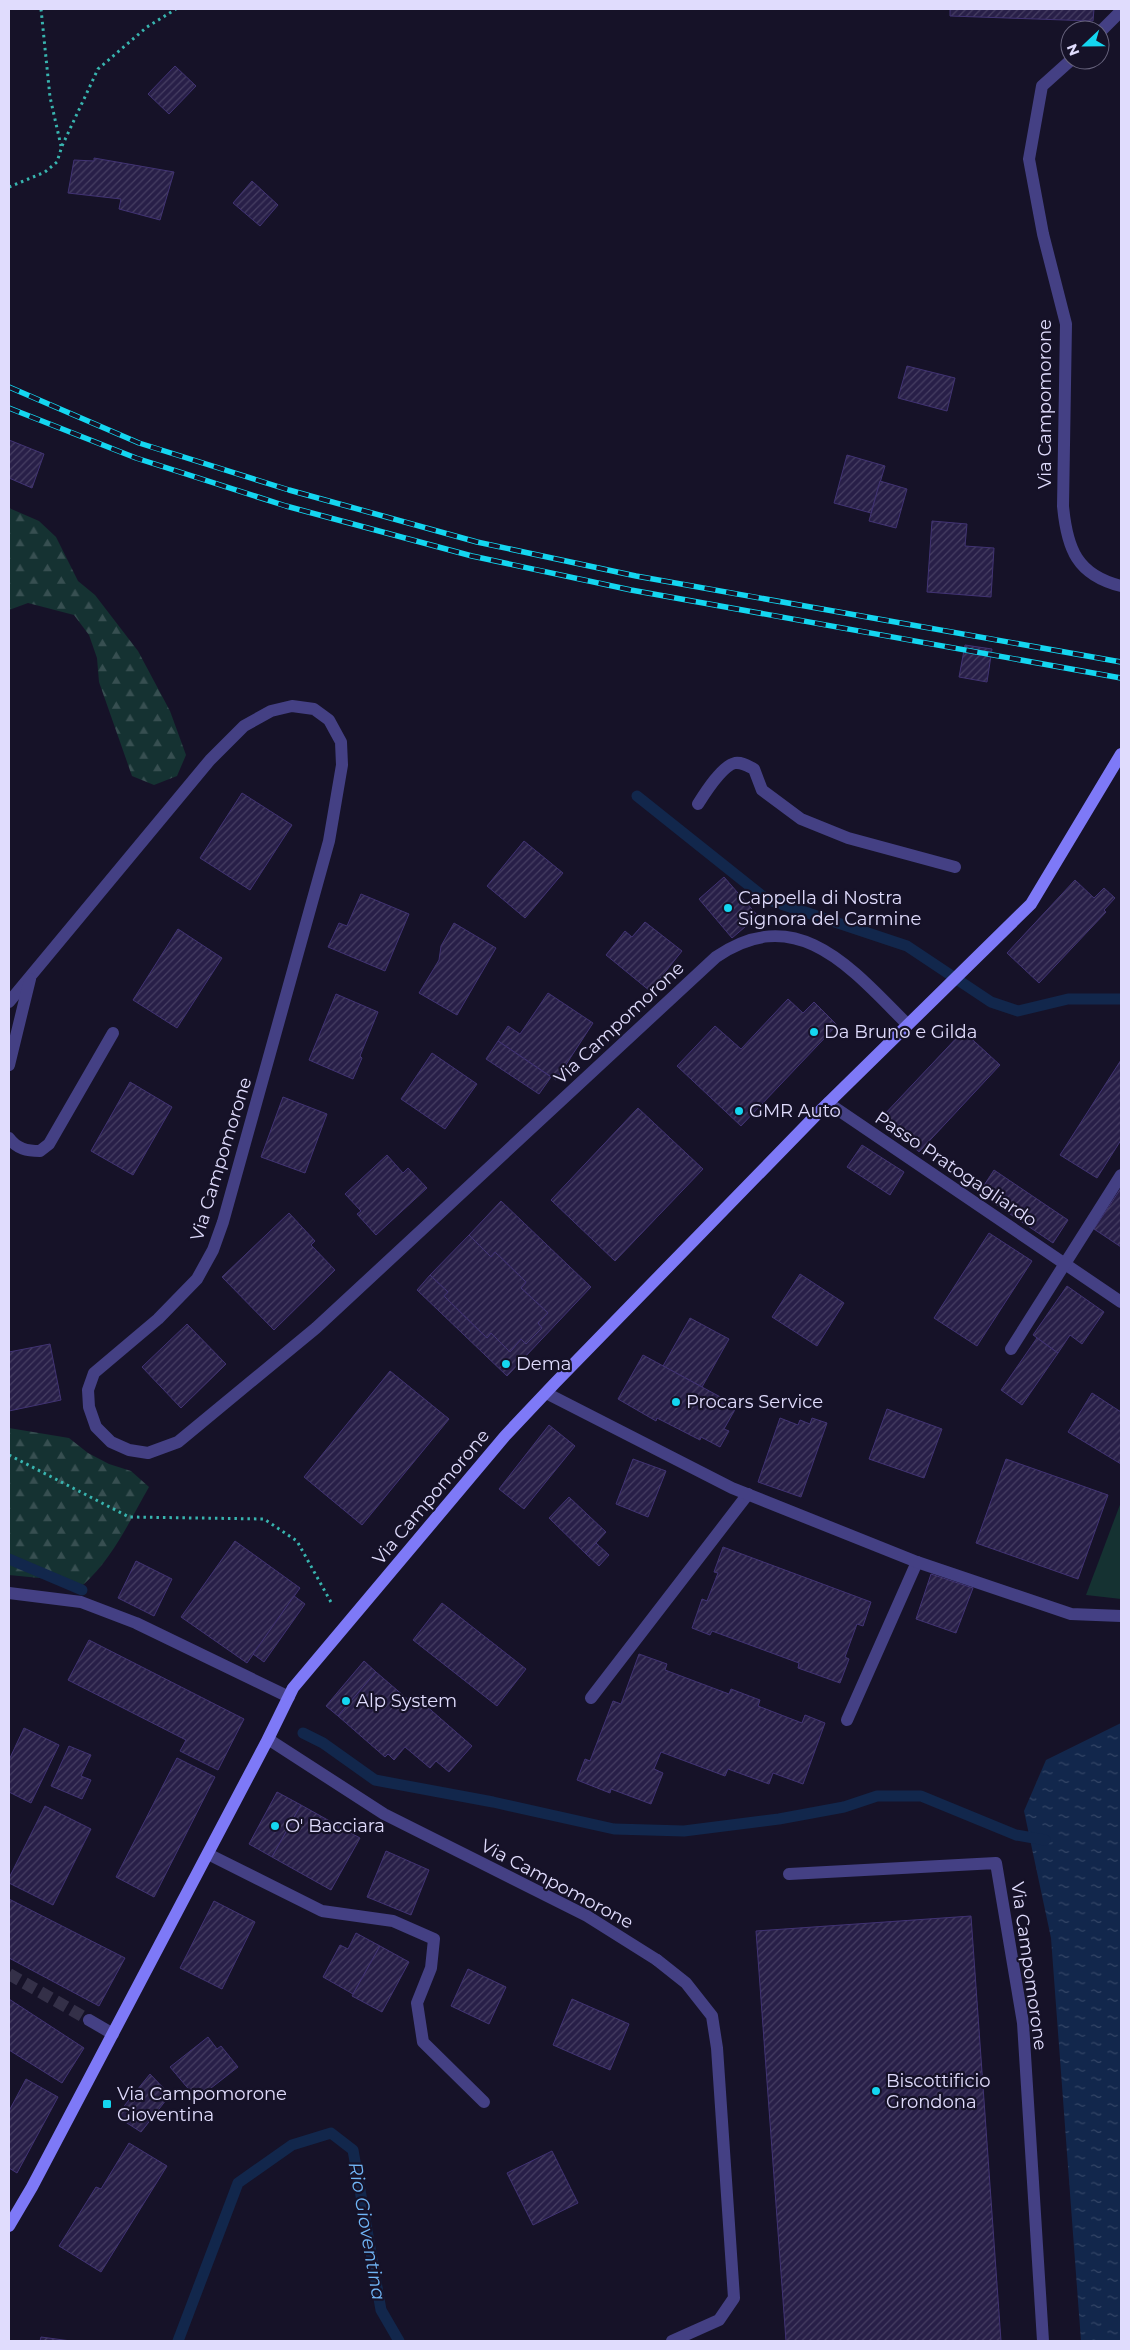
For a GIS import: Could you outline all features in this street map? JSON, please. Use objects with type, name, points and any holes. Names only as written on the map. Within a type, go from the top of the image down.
[{"type":"main road","name":"Via Campomorone","points":[[9,2226],[113,2034],[293,1688],[505,1436],[828,1103],[1031,904],[1121,754]]},
{"type":"street","points":[[1110,22],[1121,11]]},
{"type":"street","name":"Via Campomorone","points":[[1060,70],[1042,86],[1029,159],[1044,234],[1066,324],[1063,506],[1065,526],[1071,548],[1078,562],[1090,574],[1121,586]]},
{"type":"street","name":"Via Campomorone","points":[[9,1002],[210,760],[244,726],[271,711],[292,706],[314,709],[329,720],[341,742],[342,765],[329,841],[224,1222],[213,1250],[197,1279],[158,1319],[94,1374],[88,1390],[89,1407],[96,1427],[105,1437],[111,1442],[129,1450],[148,1453],[178,1442],[316,1328],[716,957],[729,948],[746,940],[770,936],[791,936],[807,941],[837,956],[907,1024]]},
{"type":"street","points":[[698,804],[710,785],[726,768],[734,763],[742,763],[754,769],[762,790],[801,819],[848,838],[956,867]]},
{"type":"street","name":"Via Campomorone","points":[[9,1065],[30,976]]},
{"type":"street","points":[[9,1138],[14,1145],[28,1151],[40,1151],[50,1144],[113,1033]]},
{"type":"street","name":"Passo Pratogagliardo","points":[[828,1103],[1121,1302]]},
{"type":"street","points":[[1011,1349],[1121,1175]]},
{"type":"street","points":[[546,1393],[748,1494],[917,1562],[1070,1614],[1121,1616]]},
{"type":"street","points":[[591,1698],[748,1494]]},
{"type":"street","points":[[847,1720],[917,1562]]},
{"type":"street","points":[[9,1592],[81,1602],[136,1623],[289,1696]]},
{"type":"street","name":"Via Campomorone","points":[[268,1739],[384,1814],[587,1916],[657,1960],[686,1983],[712,2016],[717,2048],[734,2298],[719,2320],[672,2341]]},
{"type":"street","points":[[208,1854],[322,1911],[393,1921],[434,1939],[431,1968],[416,2004],[423,2042],[484,2102]]},
{"type":"street","name":"Via Campomorone","points":[[789,1874],[996,1863],[1023,2023],[1043,2341]]},
{"type":"street","points":[[89,2020],[113,2034]]},
{"type":"path","points":[[41,9],[50,96],[62,146]]},
{"type":"path","points":[[9,187],[45,172],[56,162],[98,69],[147,28],[176,9]]},
{"type":"path","points":[[9,1455],[129,1517],[264,1519],[297,1541],[334,1607]]},
{"type":"green space","points":[[9,508],[39,521],[56,537],[78,581],[95,595],[138,651],[170,711],[186,755],[177,776],[154,785],[132,776],[99,682],[97,658],[89,635],[74,615],[28,603],[9,610]]},
{"type":"green space","points":[[9,1428],[69,1438],[88,1453],[109,1464],[131,1471],[149,1487],[112,1551],[83,1585],[60,1580],[9,1575]]},
{"type":"green space","points":[[1121,1502],[1121,1599],[1086,1595]]},
{"type":"water","points":[[1121,1723],[1121,2341],[1081,2341],[1051,1938],[1024,1811],[1046,1760]]},
{"type":"building","points":[[950,9],[1094,9],[1093,20],[950,16]]},
{"type":"building","points":[[175,66],[196,86],[169,114],[148,94]]},
{"type":"building","points":[[94,158],[174,172],[160,220],[119,209],[121,199],[68,193],[74,160],[94,161]]},
{"type":"building","points":[[252,181],[278,205],[260,226],[233,203]]},
{"type":"building","points":[[907,366],[955,378],[947,411],[898,398]]},
{"type":"building","points":[[9,440],[44,454],[32,488],[9,478]]},
{"type":"building","points":[[847,455],[885,466],[871,513],[834,503]]},
{"type":"building","points":[[880,481],[907,489],[896,528],[869,521]]},
{"type":"building","points":[[932,521],[967,524],[965,546],[994,548],[991,597],[927,592]]},
{"type":"building","points":[[965,645],[992,649],[987,682],[959,677]]},
{"type":"building","points":[[242,793],[292,825],[250,890],[200,858]]},
{"type":"building","points":[[524,841],[563,873],[525,918],[487,886]]},
{"type":"building","name":"Cappella di Nostra Signora del Carmine","points":[[724,877],[758,916],[732,938],[699,899]]},
{"type":"building","points":[[1075,880],[1094,898],[1104,888],[1115,898],[1104,910],[1106,912],[1039,983],[1007,953]]},
{"type":"building","points":[[361,894],[409,914],[385,971],[328,947],[339,923],[347,926]]},
{"type":"building","points":[[645,922],[682,951],[650,991],[606,955],[625,931],[632,937]]},
{"type":"building","points":[[454,923],[496,948],[457,1015],[419,993],[439,960],[441,946]]},
{"type":"building","points":[[178,929],[222,958],[177,1028],[133,1000]]},
{"type":"building","points":[[548,993],[593,1023],[556,1080],[498,1041],[508,1026],[520,1034]]},
{"type":"building","points":[[336,994],[378,1012],[353,1079],[309,1060]]},
{"type":"building","points":[[788,999],[803,1013],[814,1002],[837,1025],[741,1126],[677,1066],[715,1026],[741,1049]]},
{"type":"building","points":[[963,1031],[1000,1065],[919,1152],[882,1117]]},
{"type":"building","points":[[498,1041],[551,1077],[539,1094],[486,1059]]},
{"type":"building","points":[[432,1053],[477,1084],[445,1129],[401,1099]]},
{"type":"building","points":[[1121,1060],[1121,1140],[1097,1178],[1060,1155]]},
{"type":"building","points":[[130,1082],[172,1107],[133,1175],[91,1151]]},
{"type":"building","points":[[283,1097],[327,1114],[305,1173],[261,1157]]},
{"type":"building","points":[[638,1108],[703,1169],[615,1261],[551,1200]]},
{"type":"building","points":[[862,1145],[904,1172],[890,1195],[847,1167]]},
{"type":"building","points":[[387,1155],[403,1173],[408,1168],[427,1188],[376,1235],[357,1214],[361,1211],[345,1194]]},
{"type":"building","points":[[994,1170],[1068,1220],[1053,1243],[979,1193]]},
{"type":"building","points":[[1121,1188],[1121,1247],[1094,1229]]},
{"type":"building","points":[[501,1201],[591,1287],[507,1376],[417,1290],[430,1275],[448,1292],[444,1296],[487,1338],[491,1333],[510,1352],[521,1339],[526,1344],[542,1328],[538,1323],[548,1313],[521,1288],[526,1282],[495,1252],[491,1257],[469,1235]]},
{"type":"building","points":[[289,1213],[315,1241],[311,1245],[335,1270],[274,1330],[222,1277]]},
{"type":"building","points":[[989,1233],[1032,1261],[977,1346],[934,1318]]},
{"type":"building","points":[[469,1235],[491,1257],[495,1252],[526,1282],[521,1288],[548,1313],[538,1323],[542,1328],[526,1344],[521,1339],[510,1352],[491,1333],[487,1338],[444,1296],[448,1292],[430,1275]]},
{"type":"building","points":[[800,1274],[844,1303],[817,1346],[772,1317]]},
{"type":"building","points":[[1067,1286],[1104,1312],[1082,1344],[1070,1335],[1058,1353],[1033,1335]]},
{"type":"building","points":[[690,1318],[729,1339],[702,1387],[663,1366]]},
{"type":"building","points":[[187,1324],[226,1364],[181,1408],[142,1367]]},
{"type":"building","points":[[1037,1338],[1058,1353],[1022,1405],[1001,1390]]},
{"type":"building","points":[[50,1344],[61,1400],[9,1411],[9,1352]]},
{"type":"building","name":"Procars Service","points":[[643,1355],[737,1406],[724,1429],[729,1431],[720,1447],[701,1437],[700,1440],[657,1418],[656,1421],[618,1399]]},
{"type":"building","points":[[390,1371],[449,1419],[362,1525],[304,1477]]},
{"type":"building","points":[[1092,1393],[1121,1412],[1121,1464],[1068,1432]]},
{"type":"building","points":[[887,1409],[942,1429],[924,1478],[869,1459]]},
{"type":"building","points":[[780,1418],[798,1425],[800,1420],[810,1424],[812,1418],[827,1423],[801,1497],[758,1482]]},
{"type":"building","points":[[549,1425],[575,1446],[524,1509],[499,1489]]},
{"type":"building","points":[[633,1459],[666,1471],[648,1517],[616,1504]]},
{"type":"building","points":[[1006,1459],[1108,1495],[1078,1579],[976,1543]]},
{"type":"building","points":[[569,1497],[606,1532],[586,1554],[549,1518]]},
{"type":"building","points":[[235,1541],[300,1588],[247,1663],[181,1617]]},
{"type":"building","points":[[596,1543],[609,1555],[599,1566],[586,1554]]},
{"type":"building","points":[[723,1547],[871,1602],[863,1626],[857,1624],[845,1657],[849,1659],[840,1683],[798,1668],[799,1663],[712,1631],[710,1635],[692,1628],[702,1599],[707,1601],[718,1573],[714,1572]]},
{"type":"building","points":[[136,1561],[172,1579],[154,1616],[118,1598]]},
{"type":"building","points":[[931,1574],[973,1588],[956,1633],[916,1619]]},
{"type":"building","points":[[294,1596],[305,1604],[264,1662],[253,1654]]},
{"type":"building","points":[[442,1603],[526,1669],[497,1706],[413,1640]]},
{"type":"building","points":[[89,1640],[244,1719],[218,1770],[180,1751],[186,1740],[68,1680]]},
{"type":"building","points":[[639,1654],[667,1664],[665,1670],[729,1694],[731,1689],[760,1700],[758,1706],[802,1723],[805,1715],[825,1723],[803,1784],[773,1773],[769,1784],[728,1769],[725,1776],[661,1752],[654,1769],[663,1773],[651,1804],[611,1789],[610,1793],[577,1780],[585,1759],[590,1761],[613,1701],[621,1704]]},
{"type":"building","points":[[364,1661],[376,1672],[338,1716],[326,1706]]},
{"type":"building","points":[[376,1672],[419,1709],[424,1704],[472,1746],[449,1772],[436,1761],[430,1768],[405,1747],[394,1760],[388,1754],[385,1757],[338,1716]]},
{"type":"building","points":[[24,1728],[59,1745],[31,1803],[9,1792],[9,1760]]},
{"type":"building","points":[[69,1746],[91,1755],[81,1776],[91,1780],[82,1799],[51,1786]]},
{"type":"building","points":[[177,1758],[215,1777],[154,1897],[116,1877]]},
{"type":"building","points":[[277,1792],[301,1805],[272,1857],[249,1844]]},
{"type":"building","points":[[301,1805],[360,1838],[331,1890],[272,1857]]},
{"type":"building","points":[[45,1806],[91,1829],[53,1905],[9,1883],[9,1878]]},
{"type":"building","points":[[386,1851],[429,1870],[411,1915],[367,1897]]},
{"type":"building","points":[[9,1899],[125,1958],[99,2006],[9,1958]]},
{"type":"building","points":[[214,1901],[255,1922],[222,1989],[180,1968]]},
{"type":"building","name":"Biscottificio Grondona","points":[[971,1916],[1001,2341],[786,2341],[756,1931]]},
{"type":"building","points":[[356,1933],[380,1946],[353,1994],[323,1977],[340,1945],[348,1949]]},
{"type":"building","points":[[380,1946],[409,1962],[382,2012],[352,1996]]},
{"type":"building","points":[[468,1969],[506,1987],[489,2024],[451,2006]]},
{"type":"building","points":[[9,1999],[84,2048],[62,2083],[9,2050]]},
{"type":"building","points":[[572,1999],[629,2024],[610,2070],[553,2045]]},
{"type":"building","points":[[208,2037],[217,2049],[221,2046],[238,2067],[197,2099],[170,2067]]},
{"type":"building","points":[[150,2074],[170,2095],[141,2132],[116,2116]]},
{"type":"building","points":[[26,2079],[58,2097],[17,2173],[9,2168],[9,2111]]},
{"type":"building","points":[[129,2143],[167,2166],[101,2272],[59,2246],[96,2187],[101,2189]]},
{"type":"building","points":[[552,2151],[578,2203],[533,2225],[507,2173]]},
{"type":"building","points":[[41,2337],[71,2341],[40,2341]]},
{"type":"waterway","points":[[637,796],[766,899],[907,946],[991,1002],[1018,1011],[1068,999],[1121,999]]},
{"type":"waterway","points":[[9,1559],[82,1590]]},
{"type":"waterway","points":[[303,1733],[323,1743],[375,1780],[493,1802],[614,1829],[684,1831],[779,1819],[844,1807],[877,1796],[921,1796],[1016,1835],[1045,1840]]},
{"type":"waterway","name":"Rio Gioventina","points":[[178,2341],[238,2183],[292,2145],[331,2133],[353,2150],[381,2310],[399,2341]]},
{"type":"tunnel","points":[[9,1974],[89,2020]]},
{"type":"railway","points":[[9,387],[139,443],[289,490],[477,542],[636,576],[1121,662]]},
{"type":"railway","points":[[9,408],[136,458],[286,506],[472,556],[631,590],[1121,678]]},
{"type":"place","name":"Cappella di Nostra Signora del Carmine","points":[[728,908]]},
{"type":"place","name":"Da Bruno e Gilda","points":[[814,1032]]},
{"type":"place","name":"GMR Auto","points":[[739,1111]]},
{"type":"place","name":"Dema","points":[[506,1364]]},
{"type":"place","name":"Procars Service","points":[[676,1402]]},
{"type":"place","name":"Alp System","points":[[346,1701]]},
{"type":"place","name":"O' Bacciara","points":[[275,1826]]},
{"type":"place","name":"Biscottificio Grondona","points":[[876,2091]]},
{"type":"place","name":"Via Campomorone Gioventina","points":[[107,2104]]}]
